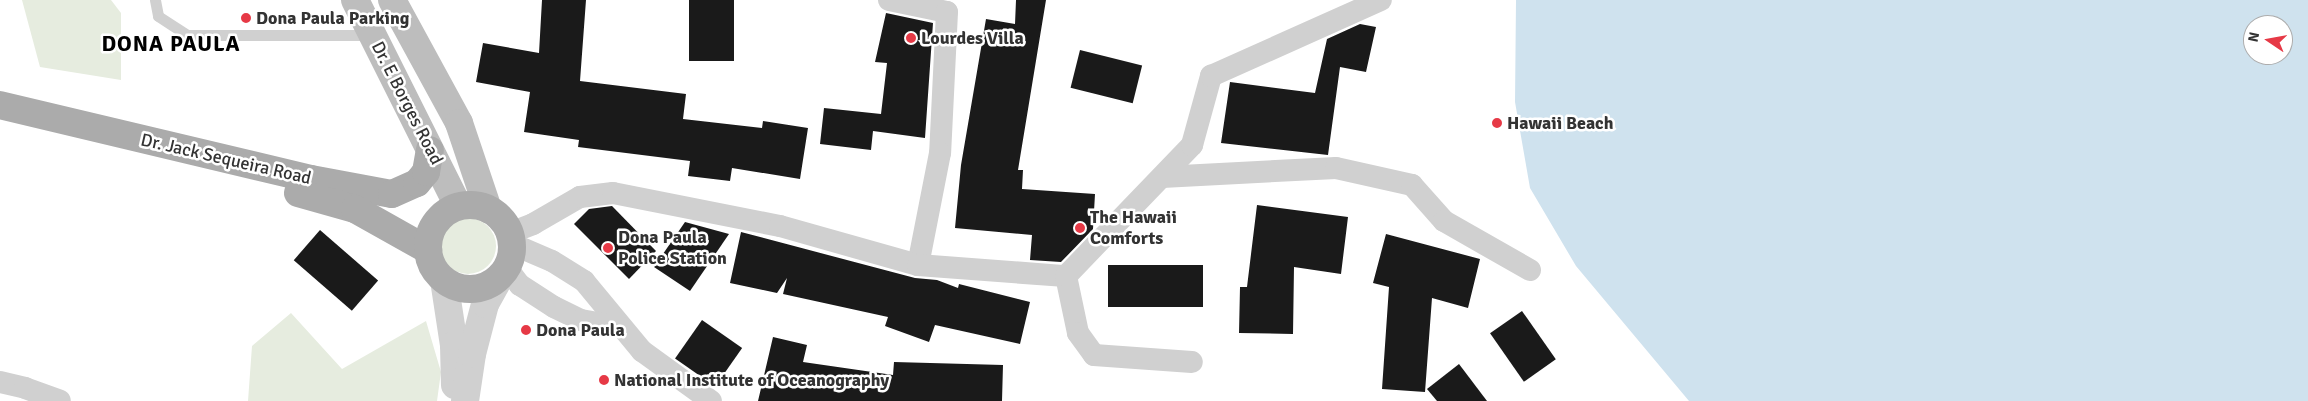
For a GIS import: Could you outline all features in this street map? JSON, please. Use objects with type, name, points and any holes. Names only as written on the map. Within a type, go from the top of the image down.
[{"type":"main road","name":"Dr. E Borges Road","points":[[355,0],[458,206]]},
{"type":"main road","name":"Dr. E Borges Road","points":[[392,0],[459,123],[488,209]]},
{"type":"main road","name":"Dr. Jack Sequeira Road","points":[[0,105],[311,179],[458,206]]},
{"type":"main road","name":"Dr. Jack Sequeira Road","points":[[0,122],[309,195],[355,209],[428,250]]},
{"type":"main road","points":[[392,194],[418,182],[426,172],[430,150]]},
{"type":"main road","points":[[470,205],[488,209],[503,220],[508,255],[492,283],[474,288],[456,286],[444,280],[436,272],[428,250],[433,228],[448,211],[458,206],[470,205]]},
{"type":"street","points":[[1066,276],[1192,145],[1212,76],[1381,0]]},
{"type":"street","points":[[899,1],[947,12],[940,153],[918,265]]},
{"type":"street","points":[[1162,177],[1336,168],[1412,186],[1444,221],[1530,270]]},
{"type":"street","points":[[465,401],[472,354],[485,304],[508,255],[580,197],[613,193],[780,226],[918,265],[1066,276]]},
{"type":"street","points":[[508,255],[552,261],[584,281],[619,327],[642,351],[711,401]]},
{"type":"street","points":[[508,255],[520,285],[554,307],[581,320],[619,327]]},
{"type":"street","points":[[1066,276],[1078,333],[1094,355],[1192,362]]},
{"type":"street","points":[[444,280],[454,345],[455,401]]},
{"type":"street","points":[[0,382],[26,388],[60,401]]},
{"type":"lane","points":[[155,0],[158,16],[187,35],[372,35]]},
{"type":"shaded area","points":[[22,0],[111,0],[121,13],[121,80],[40,67]]},
{"type":"shaded area","points":[[468,218],[488,226],[496,246],[488,266],[468,274],[448,266],[440,246],[448,226]]},
{"type":"shaded area","points":[[291,313],[342,369],[426,321],[441,372],[437,401],[248,401],[252,346]]},
{"type":"water","points":[[1516,0],[2308,0],[2308,401],[1689,401],[1576,266],[1530,188],[1515,102]]},
{"type":"building","points":[[542,0],[586,0],[580,81],[686,94],[683,119],[762,128],[763,121],[808,128],[800,179],[732,168],[730,181],[688,176],[690,161],[578,147],[579,140],[524,132],[530,92],[476,82],[483,43],[539,53]]},
{"type":"building","points":[[689,0],[734,0],[734,61],[689,61]]},
{"type":"building","points":[[1016,0],[1046,0],[1018,170],[1023,170],[1022,189],[1095,194],[1093,229],[1061,262],[1030,260],[1032,235],[955,228],[961,165],[986,19],[1015,24]]},
{"type":"building","points":[[886,13],[933,23],[925,138],[873,131],[871,150],[820,144],[824,108],[881,114],[887,63],[875,62]]},
{"type":"building","points":[[1360,24],[1376,27],[1366,72],[1340,67],[1328,155],[1221,143],[1230,82],[1315,93],[1327,39]]},
{"type":"building","points":[[1080,50],[1142,65],[1133,103],[1071,88]]},
{"type":"building","points":[[1257,205],[1348,217],[1341,274],[1294,267],[1293,334],[1239,333],[1240,287],[1247,287]]},
{"type":"building","points":[[612,206],[656,251],[629,279],[574,224],[589,209]]},
{"type":"building","points":[[685,222],[729,234],[690,291],[654,267]]},
{"type":"building","points":[[320,230],[378,281],[352,311],[294,260]]},
{"type":"building","points":[[741,232],[915,278],[937,280],[958,288],[959,284],[1030,302],[1020,344],[935,325],[929,342],[885,326],[888,317],[783,294],[787,278],[777,293],[730,283]]},
{"type":"building","points":[[1386,234],[1480,259],[1468,308],[1432,298],[1425,392],[1382,389],[1389,287],[1373,283]]},
{"type":"building","points":[[1108,265],[1203,265],[1203,307],[1108,307]]},
{"type":"building","points":[[1522,311],[1556,359],[1524,382],[1490,333]]},
{"type":"building","points":[[702,320],[742,348],[715,387],[675,359]]},
{"type":"building","points":[[773,337],[807,345],[803,362],[893,375],[894,362],[1003,365],[1002,401],[758,401]]},
{"type":"building","points":[[1459,364],[1487,401],[1437,401],[1427,389]]},
{"type":"place","name":"Dona Paula Parking","points":[[246,18]]},
{"type":"place","name":"Lourdes Villa","points":[[911,38]]},
{"type":"place","name":"Hawaii Beach","points":[[1497,123]]},
{"type":"place","name":"The Hawaii Comforts","points":[[1080,228]]},
{"type":"place","name":"Dona Paula Police Station","points":[[608,248]]},
{"type":"place","name":"Dona Paula","points":[[526,330]]},
{"type":"place","name":"National Institute of Oceanography","points":[[604,380]]},
{"type":"district","name":"DONA PAULA","points":[[171,44]]}]
